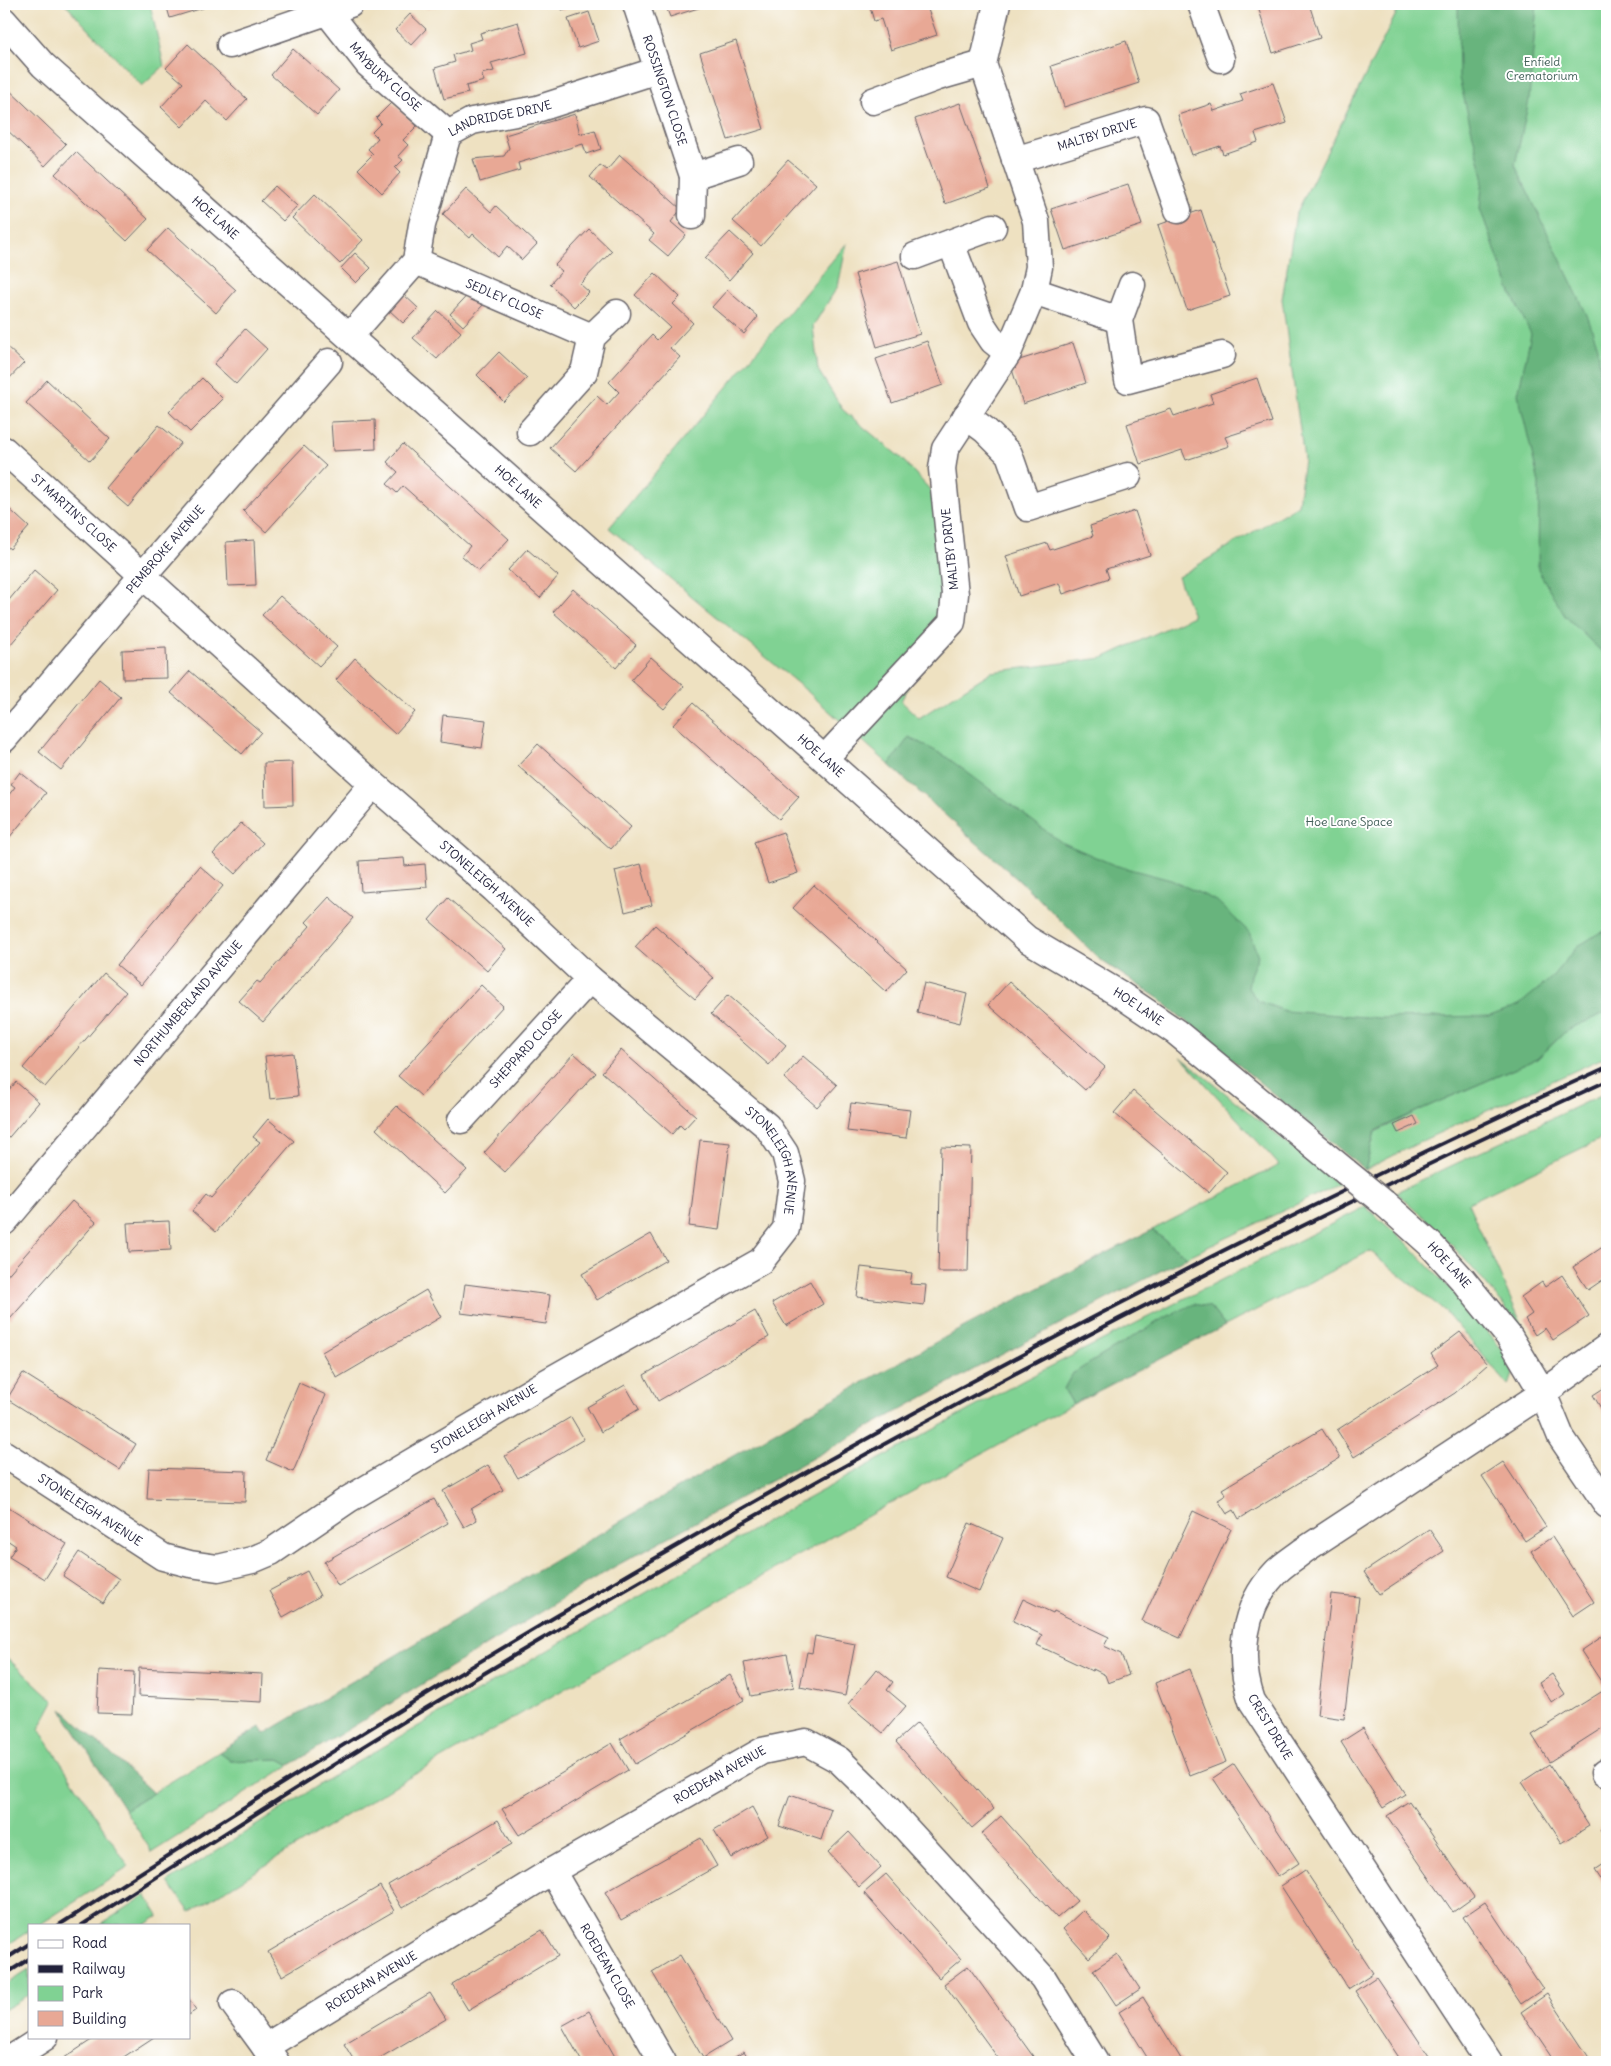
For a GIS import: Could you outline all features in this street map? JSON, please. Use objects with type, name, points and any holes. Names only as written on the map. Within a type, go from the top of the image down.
[{"type":"street","name":"ROSSINGTON CLOSE","points":[[636,4],[693,176],[692,216]]},
{"type":"street","points":[[873,101],[938,77],[983,64],[997,4]]},
{"type":"street","points":[[1201,4],[1221,59]]},
{"type":"street","name":"MAYBURY CLOSE","points":[[230,45],[339,8],[368,64],[448,134]]},
{"type":"street","name":"HOE LANE","points":[[4,21],[43,65],[1027,939],[1118,993],[1176,1032],[1384,1203],[1430,1244],[1462,1279],[1510,1338],[1543,1393],[1561,1437],[1607,1505]]},
{"type":"street","name":"MALTBY DRIVE","points":[[825,758],[952,622],[955,594],[942,469],[944,449],[1008,352],[1034,290],[1038,267],[1036,221],[983,64]]},
{"type":"street","name":"LANDRIDGE DRIVE","points":[[416,261],[422,225],[448,134],[472,120],[537,110],[658,70]]},
{"type":"street","name":"MALTBY DRIVE","points":[[1015,160],[1146,120],[1178,210]]},
{"type":"street","points":[[693,176],[739,161]]},
{"type":"street","points":[[915,256],[993,227]]},
{"type":"street","points":[[951,243],[981,323],[993,341],[1008,352]]},
{"type":"street","points":[[350,336],[416,261]]},
{"type":"street","name":"SEDLEY CLOSE","points":[[416,261],[592,337]]},
{"type":"street","points":[[1132,285],[1119,320],[1128,380],[1222,355]]},
{"type":"street","points":[[1034,290],[1119,320]]},
{"type":"street","points":[[530,432],[584,372],[592,337],[617,313]]},
{"type":"street","name":"PEMBROKE AVENUE","points":[[4,739],[143,575],[329,362]]},
{"type":"street","points":[[966,416],[985,430],[1009,454],[1028,508],[1128,476]]},
{"type":"street","name":"ST MARTIN'S CLOSE","points":[[4,450],[143,575]]},
{"type":"street","name":"STONELEIGH AVENUE","points":[[4,1454],[163,1558],[218,1568],[252,1560],[271,1552],[349,1499],[530,1392],[761,1261],[786,1230],[792,1181],[785,1153],[767,1126],[590,979],[494,889],[373,784],[143,575]]},
{"type":"street","name":"NORTHUMBERLAND AVENUE","points":[[4,1222],[373,784]]},
{"type":"street","name":"SHEPPARD CLOSE","points":[[461,1120],[590,979]]},
{"type":"street","name":"CREST DRIVE","points":[[1489,2062],[1257,1709],[1246,1683],[1243,1669],[1243,1649],[1252,1610],[1276,1572],[1303,1551],[1543,1393],[1607,1347]]},
{"type":"street","name":"ROEDEAN AVENUE","points":[[270,2054],[552,1871],[762,1751],[806,1742],[839,1760],[881,1801],[1043,1978],[1096,2062]]},
{"type":"street","name":"ROEDEAN CLOSE","points":[[552,1871],[663,2062]]},
{"type":"street","points":[[232,2003],[270,2054]]},
{"type":"street","points":[[6,2062],[43,2038]]},
{"type":"green space","points":[[65,4],[150,4],[164,66],[142,86]]},
{"type":"green space","name":"Hoe Lane Space","points":[[1401,4],[1607,4],[1607,1056],[1428,1138],[1365,1170],[1375,1132],[1424,1108],[1537,1059],[1566,1031],[1202,1035],[1158,998],[1099,959],[1034,894],[808,692],[609,528],[847,243],[838,286],[813,326],[818,370],[843,410],[901,458],[935,495],[945,616],[901,701],[919,718],[991,672],[1103,658],[1193,616],[1178,577],[1298,505],[1304,459],[1282,299],[1296,214]]},
{"type":"green space","points":[[1458,4],[1537,4],[1529,100],[1515,165],[1587,315],[1598,347],[1607,463],[1607,657],[1565,616],[1538,570],[1539,483],[1518,394],[1531,334],[1511,293],[1480,209],[1483,176],[1459,78]]},
{"type":"green space","points":[[909,737],[945,756],[1061,842],[1114,865],[1171,880],[1217,901],[1249,932],[1258,956],[1250,975],[1248,988],[1258,1001],[1285,1011],[1379,1018],[1490,1016],[1519,1005],[1549,980],[1577,947],[1607,930],[1607,1012],[1567,1030],[1537,1059],[1375,1131],[1365,1170],[1158,998],[1099,959],[1034,894],[889,765]]},
{"type":"green space","points":[[1181,1057],[1339,1184],[1187,1257],[1152,1230],[1279,1165]]},
{"type":"green space","points":[[1607,1092],[1607,1136],[1468,1203],[1527,1336],[1483,1280],[1451,1245],[1417,1211],[1399,1195],[1394,1193]]},
{"type":"green space","points":[[1367,1206],[1369,1210],[1408,1244],[1455,1294],[1506,1354],[1513,1374],[1509,1386],[1445,1311],[1370,1251],[1225,1326],[1210,1307],[1072,1374],[1064,1389],[1073,1404],[882,1508],[396,1785],[190,1912],[168,1882],[330,1778],[794,1506],[1024,1380]]},
{"type":"green space","points":[[1152,1230],[1187,1257],[982,1365],[614,1567],[290,1765],[279,1759],[231,1761],[219,1752],[260,1727],[264,1734],[566,1553],[794,1421],[976,1321]]},
{"type":"green space","points":[[1194,1304],[1210,1307],[1225,1326],[1073,1404],[1064,1389],[1072,1374],[1162,1319]]},
{"type":"green space","points":[[4,1655],[54,1701],[39,1729],[129,1867],[41,1924],[28,1924],[28,1932],[4,1947]]},
{"type":"green space","points":[[62,1709],[153,1793],[125,1810]]},
{"type":"green space","points":[[219,1752],[231,1761],[280,1759],[290,1765],[151,1853],[125,1810]]},
{"type":"green space","points":[[146,1895],[159,1916],[147,1924],[102,1924]]},
{"type":"green space","points":[[28,1971],[28,1996],[4,2010],[4,1986]]},
{"type":"building","points":[[166,4],[216,4],[170,18]]},
{"type":"building","points":[[425,4],[443,4],[427,9]]},
{"type":"building","points":[[560,4],[580,4],[562,10]]},
{"type":"building","points":[[665,4],[711,4],[670,17]]},
{"type":"building","points":[[869,4],[926,4],[937,35],[891,50],[881,19],[874,21]]},
{"type":"building","points":[[1257,4],[1309,4],[1320,38],[1273,53]]},
{"type":"building","points":[[589,12],[599,41],[578,48],[568,19]]},
{"type":"building","points":[[410,14],[426,29],[411,45],[395,30]]},
{"type":"building","points":[[518,22],[527,53],[491,63],[494,71],[481,74],[484,81],[466,86],[468,93],[444,99],[435,68],[455,62],[453,55],[471,50],[469,43],[482,39],[480,33]]},
{"type":"building","points":[[736,41],[764,129],[728,140],[700,53]]},
{"type":"building","points":[[1126,41],[1139,83],[1064,107],[1051,66]]},
{"type":"building","points":[[188,44],[247,99],[227,121],[206,101],[182,127],[161,107],[183,83],[166,68]]},
{"type":"building","points":[[293,49],[339,90],[317,115],[271,75]]},
{"type":"building","points":[[1273,83],[1287,123],[1255,133],[1258,142],[1223,154],[1220,146],[1192,155],[1178,115],[1211,104],[1214,111],[1243,101],[1240,94]]},
{"type":"building","points":[[4,85],[66,144],[45,166],[4,127]]},
{"type":"building","points":[[392,102],[417,126],[403,140],[408,145],[398,156],[403,160],[395,168],[400,173],[382,193],[358,169],[373,154],[368,149],[378,138],[372,132],[381,123],[376,118]]},
{"type":"building","points":[[960,103],[990,188],[945,204],[915,119]]},
{"type":"building","points":[[575,114],[580,134],[595,130],[601,149],[586,154],[583,144],[518,163],[520,170],[480,182],[473,159],[504,156],[509,148],[505,135]]},
{"type":"building","points":[[76,152],[148,219],[127,241],[55,174]]},
{"type":"building","points":[[620,155],[681,209],[671,222],[686,235],[668,256],[649,240],[654,234],[590,177],[600,165],[607,170]]},
{"type":"building","points":[[788,160],[816,184],[761,246],[733,221]]},
{"type":"building","points":[[1128,184],[1142,225],[1065,250],[1051,209]]},
{"type":"building","points":[[275,186],[297,206],[283,221],[261,201]]},
{"type":"building","points":[[466,189],[491,212],[496,206],[537,244],[522,260],[507,246],[498,257],[473,234],[470,238],[443,214]]},
{"type":"building","points":[[315,194],[363,240],[340,264],[292,218]]},
{"type":"building","points":[[1201,210],[1230,296],[1187,310],[1158,225]]},
{"type":"building","points":[[168,228],[236,290],[216,313],[147,250]]},
{"type":"building","points":[[589,229],[612,251],[580,284],[589,292],[574,307],[550,284],[562,271],[555,265]]},
{"type":"building","points":[[730,232],[753,253],[729,280],[705,258]]},
{"type":"building","points":[[355,253],[371,268],[356,283],[341,268]]},
{"type":"building","points":[[898,261],[920,334],[877,347],[855,274]]},
{"type":"building","points":[[655,273],[680,297],[673,304],[693,323],[670,348],[680,357],[576,471],[550,448],[597,396],[607,405],[619,392],[609,382],[652,335],[657,340],[670,327],[635,295]]},
{"type":"building","points":[[472,290],[486,302],[463,326],[450,314]]},
{"type":"building","points":[[727,290],[758,317],[744,334],[712,307]]},
{"type":"building","points":[[402,293],[418,308],[403,323],[387,308]]},
{"type":"building","points":[[438,311],[461,332],[437,359],[413,338]]},
{"type":"building","points":[[245,329],[267,349],[236,384],[214,364]]},
{"type":"building","points":[[927,341],[943,385],[892,403],[876,359]]},
{"type":"building","points":[[1073,343],[1086,383],[1023,404],[1010,363]]},
{"type":"building","points":[[4,344],[24,363],[4,384]]},
{"type":"building","points":[[499,352],[527,378],[504,402],[477,375]]},
{"type":"building","points":[[202,378],[223,399],[190,432],[169,412]]},
{"type":"building","points":[[1257,378],[1272,422],[1225,437],[1229,446],[1186,460],[1182,450],[1140,464],[1127,424],[1171,409],[1174,416],[1213,403],[1210,394]]},
{"type":"building","points":[[47,380],[110,439],[90,461],[26,403]]},
{"type":"building","points":[[375,420],[376,449],[333,451],[331,422]]},
{"type":"building","points":[[159,425],[181,443],[128,507],[106,488]]},
{"type":"building","points":[[403,444],[509,539],[479,571],[462,556],[470,546],[403,486],[397,493],[387,484],[398,472],[387,462]]},
{"type":"building","points":[[304,446],[326,466],[266,532],[243,511]]},
{"type":"building","points":[[4,504],[29,527],[10,549],[4,544]]},
{"type":"building","points":[[1135,511],[1150,555],[1106,569],[1109,578],[1063,594],[1059,583],[1019,596],[1006,556],[1047,543],[1050,550],[1093,536],[1090,526]]},
{"type":"building","points":[[254,540],[256,585],[228,586],[226,542]]},
{"type":"building","points":[[527,549],[558,576],[540,598],[508,570]]},
{"type":"building","points":[[34,570],[57,590],[4,652],[4,606]]},
{"type":"building","points":[[573,589],[636,645],[616,668],[553,612]]},
{"type":"building","points":[[280,596],[337,647],[319,666],[262,615]]},
{"type":"building","points":[[166,648],[167,678],[123,679],[122,650]]},
{"type":"building","points":[[651,657],[684,686],[664,709],[631,680]]},
{"type":"building","points":[[355,658],[415,712],[395,734],[336,680]]},
{"type":"building","points":[[190,671],[261,732],[242,754],[171,693]]},
{"type":"building","points":[[99,679],[121,697],[61,770],[39,752]]},
{"type":"building","points":[[693,703],[799,797],[779,819],[673,725]]},
{"type":"building","points":[[443,715],[486,720],[482,748],[440,742]]},
{"type":"building","points":[[538,744],[631,827],[611,849],[518,766]]},
{"type":"building","points":[[292,762],[293,805],[265,806],[264,763]]},
{"type":"building","points":[[20,772],[46,793],[4,844],[4,801],[15,787],[11,784]]},
{"type":"building","points":[[241,823],[263,843],[235,874],[213,854]]},
{"type":"building","points":[[783,832],[798,873],[768,883],[754,842]]},
{"type":"building","points":[[404,858],[405,866],[425,864],[427,887],[361,892],[359,861]]},
{"type":"building","points":[[641,864],[652,905],[625,912],[615,871]]},
{"type":"building","points":[[200,866],[223,886],[141,985],[117,965]]},
{"type":"building","points":[[814,885],[907,969],[886,992],[793,908]]},
{"type":"building","points":[[329,897],[353,918],[263,1022],[239,1001],[257,981],[260,983],[310,926],[306,922]]},
{"type":"building","points":[[448,898],[506,949],[487,971],[429,920]]},
{"type":"building","points":[[655,925],[714,978],[695,999],[635,947]]},
{"type":"building","points":[[104,973],[126,992],[45,1087],[23,1068]]},
{"type":"building","points":[[1009,982],[1105,1067],[1085,1090],[988,1005]]},
{"type":"building","points":[[924,983],[967,994],[960,1023],[917,1012]]},
{"type":"building","points":[[481,985],[503,1006],[421,1096],[398,1076]]},
{"type":"building","points":[[728,995],[786,1045],[769,1065],[711,1014]]},
{"type":"building","points":[[621,1050],[696,1116],[684,1129],[680,1125],[672,1134],[602,1072]]},
{"type":"building","points":[[293,1053],[298,1096],[270,1099],[265,1056]]},
{"type":"building","points":[[574,1053],[596,1073],[505,1172],[484,1153]]},
{"type":"building","points":[[803,1056],[837,1085],[817,1107],[784,1078]]},
{"type":"building","points":[[16,1082],[39,1102],[4,1143],[4,1097]]},
{"type":"building","points":[[1133,1091],[1227,1172],[1209,1193],[1114,1113]]},
{"type":"building","points":[[851,1103],[910,1110],[906,1138],[847,1131]]},
{"type":"building","points":[[397,1106],[467,1170],[445,1193],[376,1129]]},
{"type":"building","points":[[1414,1116],[1418,1124],[1398,1133],[1394,1125]]},
{"type":"building","points":[[268,1119],[294,1141],[216,1232],[192,1211],[206,1194],[211,1198],[260,1142],[253,1137]]},
{"type":"building","points":[[700,1140],[730,1143],[719,1230],[689,1226]]},
{"type":"building","points":[[941,1147],[971,1148],[968,1272],[938,1272]]},
{"type":"building","points":[[72,1201],[96,1222],[10,1319],[4,1313],[4,1279]]},
{"type":"building","points":[[169,1221],[171,1250],[129,1252],[127,1223]]},
{"type":"building","points":[[651,1234],[666,1260],[597,1300],[582,1274]]},
{"type":"building","points":[[1607,1244],[1607,1277],[1588,1290],[1573,1267]]},
{"type":"building","points":[[861,1267],[912,1273],[910,1284],[926,1285],[924,1305],[857,1297]]},
{"type":"building","points":[[1562,1275],[1589,1316],[1553,1340],[1545,1328],[1535,1335],[1525,1319],[1532,1314],[1521,1297],[1542,1282],[1545,1287]]},
{"type":"building","points":[[810,1281],[823,1304],[786,1326],[772,1303]]},
{"type":"building","points":[[465,1284],[550,1295],[546,1324],[461,1313]]},
{"type":"building","points":[[426,1290],[441,1317],[337,1378],[322,1352]]},
{"type":"building","points":[[755,1311],[769,1337],[658,1401],[644,1375]]},
{"type":"building","points":[[1460,1332],[1488,1364],[1455,1393],[1354,1457],[1337,1430],[1438,1365],[1431,1354]]},
{"type":"building","points":[[23,1373],[136,1444],[120,1470],[7,1399]]},
{"type":"building","points":[[299,1383],[326,1395],[293,1472],[266,1460]]},
{"type":"building","points":[[625,1385],[639,1409],[601,1432],[587,1407]]},
{"type":"building","points":[[1607,1386],[1607,1418],[1593,1395]]},
{"type":"building","points":[[571,1417],[584,1439],[518,1478],[505,1456]]},
{"type":"building","points":[[1322,1429],[1340,1458],[1239,1519],[1234,1510],[1227,1514],[1218,1500],[1226,1495],[1222,1489]]},
{"type":"building","points":[[1503,1462],[1546,1527],[1525,1541],[1482,1476]]},
{"type":"building","points":[[488,1465],[503,1490],[471,1509],[477,1520],[464,1527],[443,1491]]},
{"type":"building","points":[[149,1468],[246,1471],[245,1502],[147,1499]]},
{"type":"building","points":[[434,1499],[448,1523],[338,1586],[324,1562]]},
{"type":"building","points":[[4,1504],[67,1544],[45,1579],[9,1557],[16,1546],[4,1538]]},
{"type":"building","points":[[1193,1511],[1231,1529],[1180,1638],[1142,1621]]},
{"type":"building","points":[[969,1523],[1003,1538],[979,1592],[946,1577]]},
{"type":"building","points":[[1429,1529],[1444,1551],[1379,1594],[1364,1572]]},
{"type":"building","points":[[1552,1537],[1594,1602],[1573,1616],[1531,1551]]},
{"type":"building","points":[[79,1552],[119,1579],[103,1603],[63,1576]]},
{"type":"building","points":[[307,1571],[320,1596],[283,1617],[269,1591]]},
{"type":"building","points":[[1331,1594],[1359,1597],[1344,1719],[1317,1715]]},
{"type":"building","points":[[1023,1599],[1053,1613],[1054,1611],[1109,1637],[1104,1646],[1121,1654],[1129,1675],[1108,1683],[1105,1675],[1093,1669],[1092,1671],[1037,1645],[1042,1635],[1013,1621]]},
{"type":"building","points":[[1606,1634],[1607,1725],[1549,1762],[1532,1735],[1606,1689],[1581,1651]]},
{"type":"building","points":[[815,1636],[855,1644],[845,1696],[800,1687],[807,1652],[812,1653]]},
{"type":"building","points":[[787,1654],[794,1687],[751,1696],[744,1663]]},
{"type":"building","points":[[139,1668],[263,1674],[262,1702],[138,1696]]},
{"type":"building","points":[[877,1669],[893,1682],[887,1690],[906,1706],[883,1733],[848,1704]]},
{"type":"building","points":[[1190,1669],[1226,1762],[1190,1776],[1155,1683]]},
{"type":"building","points":[[99,1670],[134,1672],[132,1714],[97,1713]]},
{"type":"building","points":[[1552,1674],[1565,1694],[1552,1703],[1539,1683]]},
{"type":"building","points":[[730,1675],[744,1700],[635,1764],[620,1739]]},
{"type":"building","points":[[917,1723],[994,1809],[972,1828],[896,1742]]},
{"type":"building","points":[[1363,1728],[1405,1794],[1383,1808],[1341,1742]]},
{"type":"building","points":[[612,1743],[628,1770],[519,1835],[502,1809]]},
{"type":"building","points":[[1234,1764],[1299,1863],[1278,1877],[1213,1778]]},
{"type":"building","points":[[1549,1764],[1589,1826],[1562,1843],[1522,1782]]},
{"type":"building","points":[[790,1795],[831,1809],[821,1840],[779,1826]]},
{"type":"building","points":[[1409,1801],[1474,1897],[1453,1912],[1387,1816]]},
{"type":"building","points":[[752,1807],[768,1836],[731,1858],[714,1830]]},
{"type":"building","points":[[1001,1816],[1077,1901],[1057,1918],[981,1834]]},
{"type":"building","points":[[498,1820],[512,1844],[402,1908],[388,1885]]},
{"type":"building","points":[[1607,1826],[1607,1841],[1600,1830]]},
{"type":"building","points":[[849,1832],[881,1867],[859,1887],[828,1852]]},
{"type":"building","points":[[701,1838],[717,1866],[621,1920],[605,1892]]},
{"type":"building","points":[[1607,1862],[1607,1889],[1595,1870]]},
{"type":"building","points":[[1305,1870],[1373,1973],[1348,1989],[1281,1886]]},
{"type":"building","points":[[886,1874],[961,1959],[939,1978],[864,1893]]},
{"type":"building","points":[[380,1886],[394,1911],[282,1976],[268,1952]]},
{"type":"building","points":[[1485,1902],[1543,1989],[1521,2004],[1463,1917]]},
{"type":"building","points":[[1083,1910],[1110,1938],[1089,1958],[1063,1929]]},
{"type":"building","points":[[542,1930],[558,1956],[468,2010],[452,1984]]},
{"type":"building","points":[[1117,1954],[1140,1989],[1116,2005],[1093,1970]]},
{"type":"building","points":[[680,1955],[731,2041],[703,2058],[652,1972]]},
{"type":"building","points":[[968,1966],[1035,2059],[1030,2062],[1001,2062],[944,1984]]},
{"type":"building","points":[[1376,1977],[1433,2062],[1402,2062],[1355,1991]]},
{"type":"building","points":[[430,1993],[446,2019],[373,2062],[355,2062],[344,2044]]},
{"type":"building","points":[[1547,1994],[1592,2062],[1554,2061],[1521,2012]]},
{"type":"building","points":[[1143,1997],[1183,2062],[1150,2062],[1119,2012]]},
{"type":"building","points":[[190,2001],[196,2010],[190,2014]]},
{"type":"building","points":[[589,2011],[618,2062],[582,2062],[562,2026]]},
{"type":"building","points":[[94,2038],[152,2038],[116,2062],[58,2062]]},
{"type":"building","points":[[744,2052],[750,2062],[726,2062]]},
{"type":"railway","points":[[61,1924],[421,1697],[673,1548],[803,1474],[1068,1331],[1201,1262],[1471,1130],[1607,1067]]},
{"type":"railway","points":[[84,1924],[304,1783],[438,1701],[580,1616],[868,1453],[1161,1297],[1308,1223],[1607,1081]]},
{"type":"railway","points":[[4,1960],[28,1945]]},
{"type":"railway","points":[[4,1975],[28,1960]]},
{"type":"park label","name":"Enfield Crematorium","points":[[1542,69]]}]
